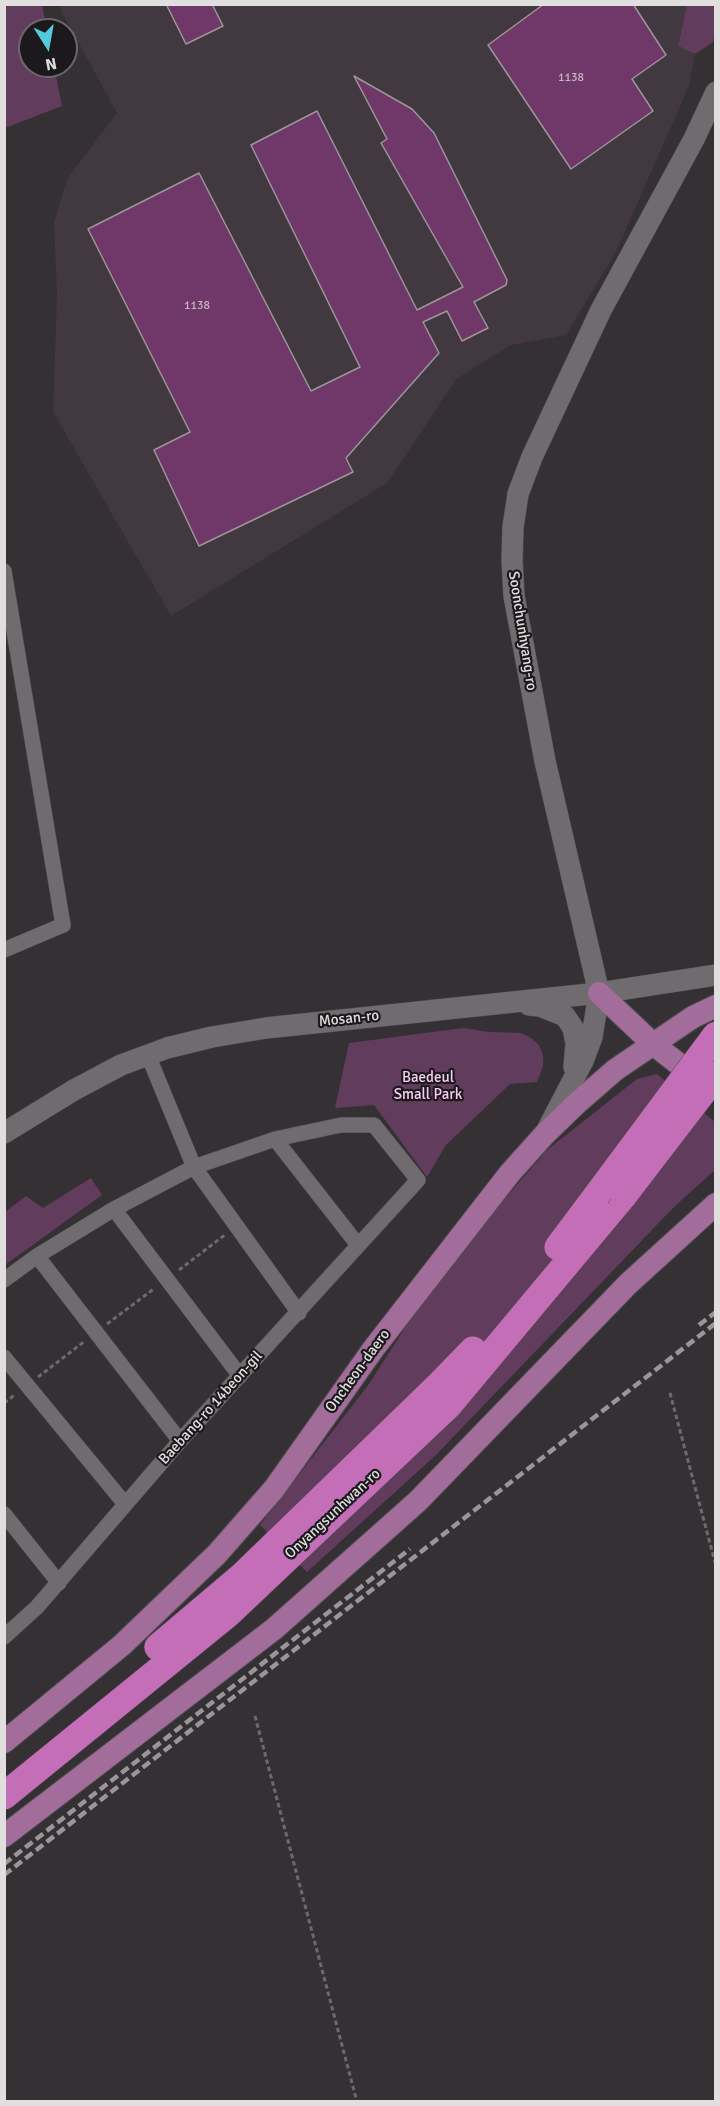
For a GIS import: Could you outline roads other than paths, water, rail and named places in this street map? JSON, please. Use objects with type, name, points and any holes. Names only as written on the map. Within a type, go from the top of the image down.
[{"type":"highway","name":"Onyangsunhwan-ro","points":[[4,1773],[107,1692],[243,1575],[440,1384],[519,1301],[716,1035]]},
{"type":"highway","name":"Onyangsunhwan-ro","points":[[4,1796],[228,1614],[448,1406],[624,1194],[716,1075]]},
{"type":"main road","points":[[599,993],[653,1044],[716,1092]]},
{"type":"main road","name":"Oncheon-daero","points":[[4,1742],[122,1645],[217,1554],[274,1489],[374,1348],[496,1191],[545,1134],[615,1070],[693,1017],[716,1006]]},
{"type":"main road","points":[[4,1836],[274,1629],[418,1501],[627,1284],[716,1204]]},
{"type":"street","name":"Soonchunhyang-ro","points":[[599,993],[545,760],[526,665],[514,596],[513,527],[518,494],[532,457],[602,310],[694,139],[716,92]]},
{"type":"street","points":[[4,571],[63,925],[4,950]]},
{"type":"street","name":"Mosan-ro","points":[[4,1133],[74,1090],[121,1065],[168,1048],[212,1037],[266,1028],[599,993],[716,975]]},
{"type":"street","points":[[545,1134],[583,1061],[592,1037],[599,993]]},
{"type":"street","points":[[510,1003],[540,1006],[565,1016],[573,1028],[576,1043],[574,1064],[567,1089]]},
{"type":"street","points":[[148,1055],[194,1167],[299,1313]]},
{"type":"street","name":"Baebang-ro 14beon-gil","points":[[4,1636],[37,1607],[59,1583],[180,1441],[418,1180],[374,1125],[341,1125],[275,1139]]},
{"type":"street","points":[[4,1280],[114,1209],[194,1167],[275,1139],[358,1245]]},
{"type":"street","points":[[114,1209],[240,1376]]},
{"type":"street","points":[[38,1256],[180,1441]]},
{"type":"street","points":[[4,1357],[125,1504]]},
{"type":"street","points":[[4,1514],[59,1583]]},
{"type":"railway","points":[[699,1325],[716,1312]]},
{"type":"railway","points":[[4,1875],[716,1323]]},
{"type":"railway","points":[[4,1864],[410,1549]]},
{"type":"park label","name":"Baedeul Small Park","points":[[428,1086]]}]
